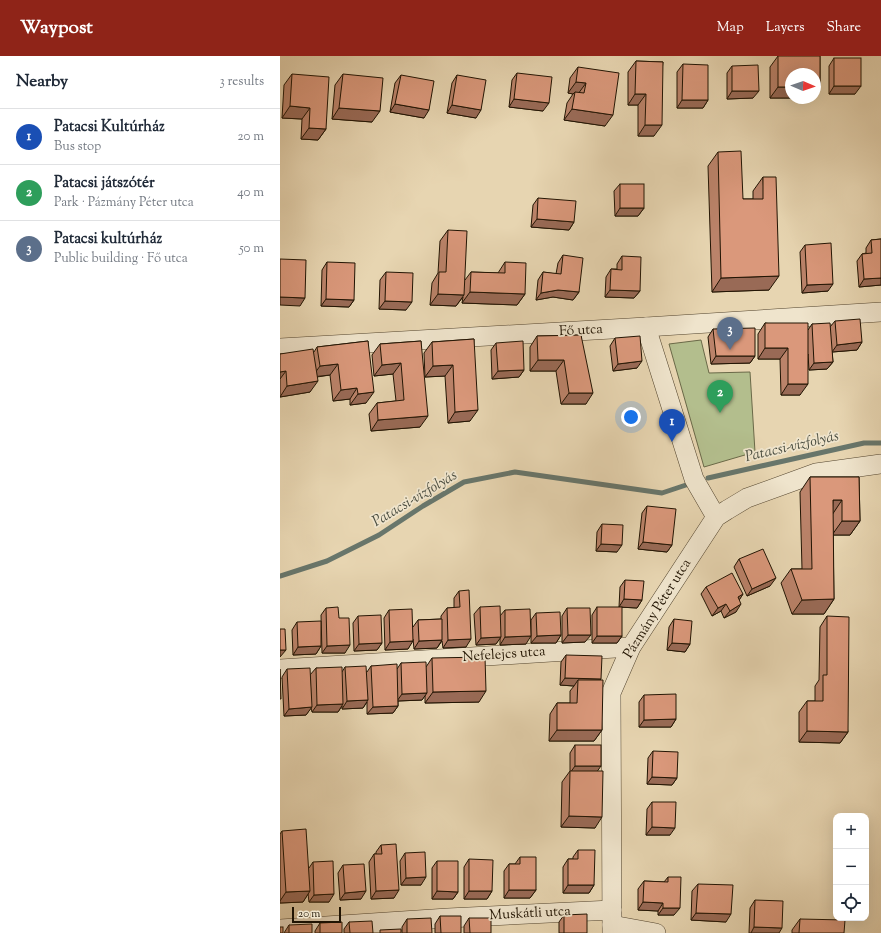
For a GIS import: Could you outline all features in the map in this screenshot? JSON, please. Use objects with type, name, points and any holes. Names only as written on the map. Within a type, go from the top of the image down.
[{"type":"street","name":"Fő utca","points":[[280,348],[881,312]]},
{"type":"street","points":[[646,327],[694,479],[716,517],[747,498],[816,472],[881,464]]},
{"type":"street","name":"Pázmány Péter utca","points":[[612,923],[611,693],[632,647],[716,517]]},
{"type":"street","name":"Nefelejcs utca","points":[[280,669],[632,647]]},
{"type":"street","name":"Muskátli utca","points":[[280,929],[448,918],[612,923],[656,933]]},
{"type":"green space","points":[[701,340],[709,373],[750,372],[755,452],[704,467],[669,344]]},
{"type":"building","points":[[778,56],[820,56],[820,68],[785,68],[785,87],[778,87]]},
{"type":"building","points":[[834,58],[861,58],[861,86],[834,86]]},
{"type":"building","points":[[636,61],[663,62],[662,125],[645,125],[646,94],[635,94]]},
{"type":"building","points":[[683,64],[708,65],[708,100],[682,100]]},
{"type":"building","points":[[758,65],[759,91],[732,91],[732,66]]},
{"type":"building","points":[[578,67],[619,73],[613,115],[572,109],[575,92],[584,93],[586,83],[576,82]]},
{"type":"building","points":[[517,73],[552,77],[549,103],[514,99]]},
{"type":"building","points":[[292,74],[329,77],[326,129],[309,128],[310,108],[290,106]]},
{"type":"building","points":[[343,74],[383,78],[380,111],[339,108]]},
{"type":"building","points":[[401,75],[434,81],[429,110],[395,104]]},
{"type":"building","points":[[457,75],[486,80],[481,110],[452,105]]},
{"type":"building","points":[[741,151],[743,199],[763,199],[763,177],[776,177],[779,276],[721,278],[718,152]]},
{"type":"building","points":[[620,184],[644,184],[644,208],[620,208]]},
{"type":"building","points":[[538,198],[576,201],[574,222],[537,219]]},
{"type":"building","points":[[448,230],[467,231],[464,295],[438,294],[439,272],[446,272]]},
{"type":"building","points":[[881,239],[881,278],[864,279],[862,254],[872,253],[871,240]]},
{"type":"building","points":[[831,243],[833,284],[807,285],[805,245]]},
{"type":"building","points":[[563,255],[583,258],[579,292],[558,290],[541,293],[543,272],[561,274]]},
{"type":"building","points":[[622,256],[641,257],[640,291],[610,290],[611,269],[622,270]]},
{"type":"building","points":[[280,259],[306,260],[305,298],[280,297]]},
{"type":"building","points":[[327,262],[355,263],[354,300],[326,299]]},
{"type":"building","points":[[505,262],[526,263],[525,294],[470,292],[471,272],[505,273]]},
{"type":"building","points":[[386,272],[413,273],[412,302],[385,301]]},
{"type":"building","points":[[860,319],[862,342],[837,345],[835,321]]},
{"type":"building","points":[[765,323],[808,323],[808,384],[788,384],[788,348],[765,348]]},
{"type":"building","points":[[830,323],[833,362],[814,363],[812,324]]},
{"type":"building","points":[[755,328],[755,356],[716,356],[713,329]]},
{"type":"building","points":[[581,335],[593,393],[569,393],[564,360],[538,360],[537,336]]},
{"type":"building","points":[[640,336],[642,361],[618,364],[615,338]]},
{"type":"building","points":[[474,339],[478,410],[455,412],[453,365],[433,366],[432,342]]},
{"type":"building","points":[[368,341],[374,392],[358,394],[357,388],[341,390],[338,364],[320,366],[317,347]]},
{"type":"building","points":[[421,341],[428,416],[378,420],[377,403],[404,400],[401,363],[382,365],[380,344]]},
{"type":"building","points":[[523,341],[524,370],[498,371],[496,343]]},
{"type":"building","points":[[313,349],[318,381],[287,386],[286,371],[280,372],[280,354]]},
{"type":"building","points":[[810,477],[859,477],[860,521],[842,521],[842,500],[833,500],[834,599],[802,600],[791,569],[812,569]]},
{"type":"building","points":[[647,506],[676,509],[672,545],[643,542]]},
{"type":"building","points":[[602,524],[623,525],[622,545],[601,544]]},
{"type":"building","points":[[763,549],[776,578],[752,589],[739,559]]},
{"type":"building","points":[[732,573],[743,594],[738,597],[741,604],[730,611],[726,604],[718,608],[706,587]]},
{"type":"building","points":[[625,580],[644,581],[642,600],[624,599]]},
{"type":"building","points":[[469,590],[471,639],[448,640],[447,608],[460,607],[459,591]]},
{"type":"building","points":[[500,606],[501,637],[481,638],[480,607]]},
{"type":"building","points":[[338,607],[339,618],[349,618],[350,645],[327,646],[326,608]]},
{"type":"building","points":[[597,607],[622,607],[622,636],[597,636]]},
{"type":"building","points":[[567,608],[590,608],[591,635],[568,635]]},
{"type":"building","points":[[412,609],[413,641],[390,642],[389,610]]},
{"type":"building","points":[[530,609],[531,636],[505,637],[505,610]]},
{"type":"building","points":[[560,612],[561,635],[537,636],[536,613]]},
{"type":"building","points":[[381,615],[382,643],[359,644],[358,616]]},
{"type":"building","points":[[827,616],[849,617],[848,732],[807,731],[807,701],[823,701],[823,675],[827,675]]},
{"type":"building","points":[[442,619],[442,640],[419,641],[418,620]]},
{"type":"building","points":[[674,619],[692,621],[690,644],[672,643]]},
{"type":"building","points":[[321,621],[321,646],[298,647],[297,622]]},
{"type":"building","points":[[280,629],[285,629],[286,650],[280,650]]},
{"type":"building","points":[[566,655],[602,656],[601,679],[565,678]]},
{"type":"building","points":[[485,657],[486,691],[433,692],[432,658]]},
{"type":"building","points":[[426,662],[427,693],[402,694],[401,663]]},
{"type":"building","points":[[397,664],[398,706],[373,707],[371,666]]},
{"type":"building","points":[[366,666],[368,700],[347,701],[345,667]]},
{"type":"building","points":[[342,667],[343,704],[317,705],[316,668]]},
{"type":"building","points":[[310,668],[312,707],[289,709],[287,669]]},
{"type":"building","points":[[280,669],[281,699],[280,699]]},
{"type":"building","points":[[578,680],[603,680],[602,730],[557,730],[557,703],[577,703]]},
{"type":"building","points":[[676,694],[676,719],[644,720],[644,695]]},
{"type":"building","points":[[575,745],[601,745],[601,766],[575,766]]},
{"type":"building","points":[[653,751],[678,752],[677,778],[652,777]]},
{"type":"building","points":[[570,771],[603,771],[602,817],[569,816]]},
{"type":"building","points":[[652,802],[676,802],[675,828],[652,827]]},
{"type":"building","points":[[306,829],[310,891],[286,892],[282,831]]},
{"type":"building","points":[[396,844],[399,890],[376,891],[374,854],[382,854],[381,845]]},
{"type":"building","points":[[578,850],[595,850],[594,885],[568,885],[568,859],[578,859]]},
{"type":"building","points":[[425,852],[426,877],[406,878],[405,853]]},
{"type":"building","points":[[520,857],[536,857],[536,890],[509,890],[509,864],[520,864]]},
{"type":"building","points":[[469,859],[493,860],[492,891],[469,891]]},
{"type":"building","points":[[333,861],[334,894],[314,895],[313,862]]},
{"type":"building","points":[[437,861],[458,861],[458,892],[437,891]]},
{"type":"building","points":[[364,864],[366,891],[345,893],[343,865]]},
{"type":"building","points":[[668,877],[681,877],[680,908],[663,908],[663,903],[643,902],[644,881],[668,882]]},
{"type":"building","points":[[698,884],[733,885],[731,914],[696,913]]},
{"type":"building","points":[[755,900],[783,901],[782,928],[754,927]]},
{"type":"building","points":[[587,914],[587,933],[564,933],[564,915]]},
{"type":"building","points":[[440,916],[461,916],[461,933],[441,933]]},
{"type":"building","points":[[431,918],[432,933],[407,933],[407,919]]},
{"type":"building","points":[[469,918],[491,918],[491,933],[470,933]]},
{"type":"building","points":[[800,919],[845,921],[844,933],[799,933]]},
{"type":"building","points":[[372,921],[373,933],[350,933],[349,922]]},
{"type":"building","points":[[342,922],[342,933],[320,933],[320,923]]},
{"type":"building","points":[[312,924],[312,933],[289,933],[289,925]]},
{"type":"building","points":[[280,927],[283,927],[283,933],[280,933]]},
{"type":"building","points":[[401,929],[401,933],[380,933],[380,930]]},
{"type":"waterway","name":"Patacsi-vízfolyás","points":[[708,478],[864,443],[881,443]]},
{"type":"waterway","name":"Patacsi-vízfolyás","points":[[280,576],[327,561],[379,535],[423,506],[464,482],[515,472],[662,493],[686,485]]},
{"type":"place","name":"Patacsi kultúrház","points":[[730,350]]},
{"type":"place","name":"Patacsi játszótér","points":[[720,413]]},
{"type":"place","name":"Patacsi Kultúrház","points":[[672,442]]}]
